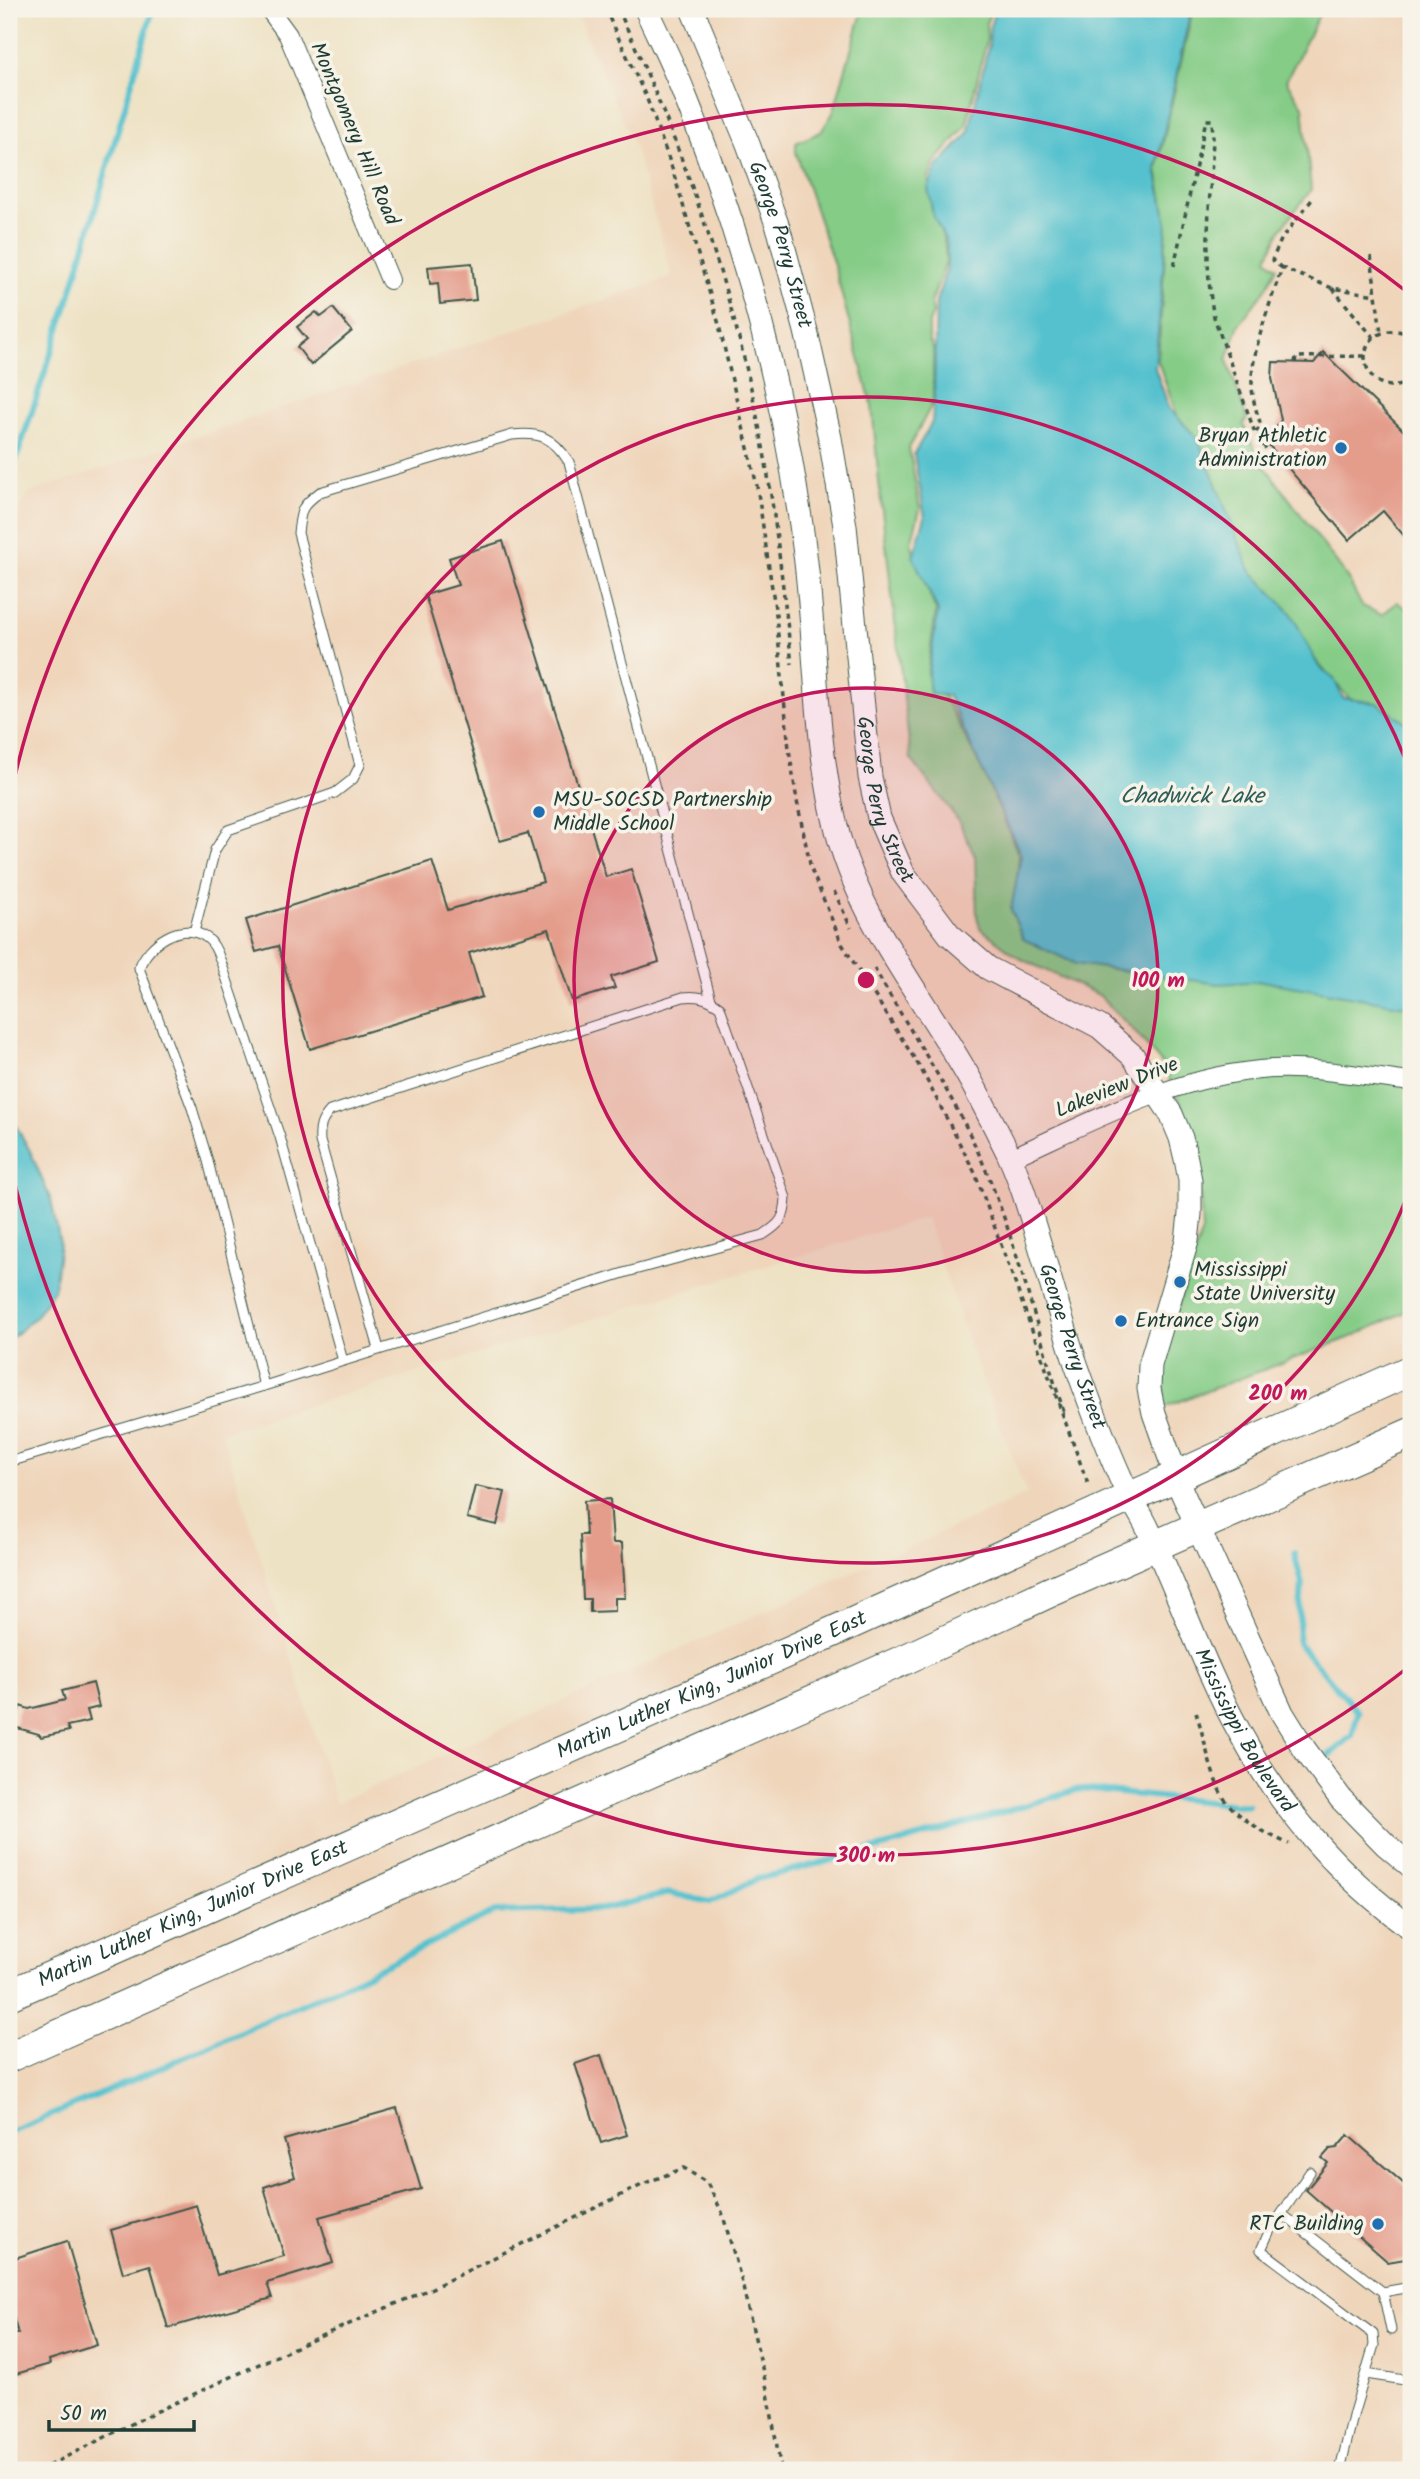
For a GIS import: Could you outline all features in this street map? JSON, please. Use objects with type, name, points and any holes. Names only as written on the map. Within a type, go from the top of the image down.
[{"type":"main road","name":"Martin Luther King, Junior Drive East","points":[[9,1995],[817,1640],[1411,1370]]},
{"type":"main road","points":[[9,2057],[1411,1433]]},
{"type":"street","name":"Montgomery Hill Road","points":[[270,9],[288,35],[390,280]]},
{"type":"street","name":"George Perry Street","points":[[646,9],[684,92],[727,211],[786,430],[806,556],[817,693],[831,802],[849,870],[877,929],[967,1072],[1010,1158],[1046,1263],[1076,1365],[1130,1496]]},
{"type":"street","name":"George Perry Street","points":[[692,9],[748,144],[774,218],[806,331],[830,438],[845,526],[872,787],[879,818],[890,846],[917,894],[966,951],[1010,981],[1100,1027],[1133,1056],[1158,1091],[1181,1138],[1190,1181],[1187,1241],[1150,1365],[1149,1389],[1154,1413],[1175,1475]]},
{"type":"street","name":"Lakeview Drive","points":[[1010,1158],[1158,1091],[1204,1079],[1276,1069],[1411,1082]]},
{"type":"street","name":"Mississippi Boulevard","points":[[1175,1475],[1282,1713],[1341,1799],[1386,1845],[1411,1866]]},
{"type":"street","name":"Mississippi Boulevard","points":[[1130,1496],[1149,1530],[1221,1696],[1266,1779],[1339,1868],[1386,1910],[1411,1928]]},
{"type":"lane","points":[[194,932],[215,850],[228,830],[335,793],[353,779],[360,765],[298,533],[300,514],[305,503],[320,492],[512,435],[533,432],[561,450],[569,461],[711,1000]]},
{"type":"lane","points":[[264,1386],[208,1161],[192,1108],[139,968],[144,956],[156,942],[174,933],[194,932],[207,938],[215,947],[221,962],[280,1137],[343,1361]]},
{"type":"lane","points":[[9,1462],[264,1386],[627,1272],[763,1235],[778,1226],[785,1211],[786,1198],[720,1007],[697,995],[683,997],[330,1111],[322,1119],[320,1141],[379,1349]]},
{"type":"lane","points":[[1310,2172],[1269,2232],[1261,2250],[1373,2334],[1374,2345],[1340,2470]]},
{"type":"lane","points":[[1282,2214],[1383,2292],[1391,2330]]},
{"type":"lane","points":[[1383,2292],[1411,2287]]},
{"type":"lane","points":[[1366,2374],[1411,2381]]},
{"type":"path","points":[[1174,266],[1206,120],[1212,120],[1207,274],[1210,299],[1255,433],[1271,457],[1276,452]]},
{"type":"path","points":[[1314,197],[1282,238],[1272,260],[1282,268],[1314,282],[1332,288],[1376,295]]},
{"type":"path","points":[[1371,256],[1381,333]]},
{"type":"path","points":[[1255,433],[1261,425],[1251,381],[1267,312],[1282,268]]},
{"type":"path","points":[[1332,288],[1374,338]]},
{"type":"path","points":[[1411,337],[1398,331],[1381,333],[1370,343],[1365,356],[1369,374],[1376,381],[1394,387],[1411,381]]},
{"type":"path","points":[[1295,363],[1296,357],[1365,356]]},
{"type":"path","points":[[1196,1712],[1221,1793],[1265,1834],[1289,1844]]},
{"type":"path","points":[[40,2470],[162,2409],[430,2289],[636,2188],[684,2168],[707,2183],[722,2212],[768,2393],[781,2470]]},
{"type":"shaded area","name":"Mississippi State University","points":[[574,9],[1411,9],[1411,2470],[9,2470],[9,527],[29,493],[672,277],[635,148]],"holes":[[[926,1217],[970,1347],[1027,1494],[336,1803],[222,1432]]]},
{"type":"green space","points":[[863,9],[992,9],[986,23],[987,39],[966,126],[934,163],[928,179],[945,246],[946,262],[931,303],[933,313],[929,323],[929,340],[933,348],[933,402],[909,448],[920,509],[911,543],[936,611],[927,675],[946,700],[991,787],[1019,856],[1017,881],[1260,978],[1411,1004],[1411,1309],[1354,1336],[1164,1407],[1163,1366],[1171,1329],[1202,1231],[1199,1162],[1187,1116],[1162,1064],[1099,995],[1019,958],[980,928],[977,916],[975,856],[958,820],[911,759],[872,406],[833,262],[796,152],[796,143],[821,132],[833,113]]},
{"type":"green space","points":[[1193,9],[1322,9],[1286,81],[1303,106],[1311,190],[1281,229],[1267,259],[1277,267],[1266,289],[1239,324],[1227,360],[1247,419],[1243,424],[1259,458],[1347,577],[1362,606],[1382,615],[1397,602],[1411,612],[1411,727],[1392,726],[1364,715],[1283,624],[1220,521],[1158,361],[1167,223],[1157,169]]},
{"type":"water","name":"Chadwick Lake","points":[[996,9],[1191,9],[1156,169],[1167,223],[1155,368],[1169,408],[1198,439],[1250,570],[1291,613],[1319,667],[1334,679],[1343,698],[1376,703],[1404,721],[1411,730],[1411,1007],[1262,981],[1219,984],[1076,964],[1023,939],[1011,910],[1021,855],[948,696],[930,693],[928,674],[938,611],[913,557],[925,517],[914,454],[932,422],[936,302],[947,268],[947,244],[933,215],[928,188],[936,168],[968,134],[989,45],[990,26]]},
{"type":"water","points":[[9,1113],[30,1151],[51,1200],[60,1243],[54,1290],[35,1317],[9,1340]]},
{"type":"building","points":[[472,263],[476,300],[440,304],[438,283],[430,284],[428,267]]},
{"type":"building","points":[[333,308],[352,331],[311,365],[297,347],[307,339],[297,327],[316,312],[321,317]]},
{"type":"building","name":"Bryan Athletic Administration","points":[[1323,352],[1411,438],[1411,544],[1383,511],[1349,540],[1267,443],[1281,420],[1272,378],[1273,362],[1314,363]]},
{"type":"building","name":"MSU-SOCSD Partnership Middle School","points":[[503,541],[606,877],[631,869],[659,962],[611,977],[615,988],[572,1001],[549,929],[469,953],[482,997],[310,1049],[278,946],[256,952],[246,920],[432,861],[448,910],[543,882],[528,833],[500,841],[425,595],[458,585],[449,558]]},
{"type":"building","points":[[475,1486],[505,1492],[497,1525],[467,1518]]},
{"type":"building","points":[[610,1499],[613,1543],[622,1543],[625,1598],[615,1598],[615,1611],[590,1612],[590,1599],[583,1599],[580,1535],[586,1535],[584,1501]]},
{"type":"building","points":[[93,1683],[99,1707],[87,1710],[90,1721],[67,1726],[69,1731],[41,1737],[39,1734],[14,1727],[20,1706],[29,1709],[65,1700],[62,1691]]},
{"type":"building","points":[[601,2055],[627,2135],[601,2143],[575,2064]]},
{"type":"building","points":[[397,2108],[421,2189],[319,2217],[333,2263],[267,2283],[272,2298],[168,2328],[150,2265],[123,2273],[111,2230],[196,2205],[217,2275],[284,2256],[264,2187],[295,2177],[284,2140]]},
{"type":"building","name":"RTC Building","points":[[1348,2135],[1411,2190],[1411,2258],[1388,2262],[1306,2190],[1328,2163],[1322,2158],[1330,2149],[1337,2148]]},
{"type":"building","points":[[67,2241],[97,2345],[49,2360],[50,2364],[9,2376],[9,2335],[18,2334],[9,2301],[9,2260]]},
{"type":"waterway","points":[[9,481],[71,293],[153,9]]},
{"type":"waterway","points":[[1294,1553],[1302,1583],[1298,1643],[1358,1712],[1352,1736],[1329,1755]]},
{"type":"waterway","points":[[9,2133],[349,1983],[495,1912],[603,1909],[670,1893],[710,1902],[757,1879],[895,1844],[1080,1789],[1248,1806]]},
{"type":"place","name":"Bryan Athletic Administration","points":[[1341,448]]},
{"type":"place","name":"MSU-SOCSD Partnership Middle School","points":[[539,812]]},
{"type":"place","name":"Mississippi State University","points":[[1180,1282]]},
{"type":"place","name":"Entrance Sign","points":[[1121,1321]]},
{"type":"place","name":"RTC Building","points":[[1378,2224]]}]
